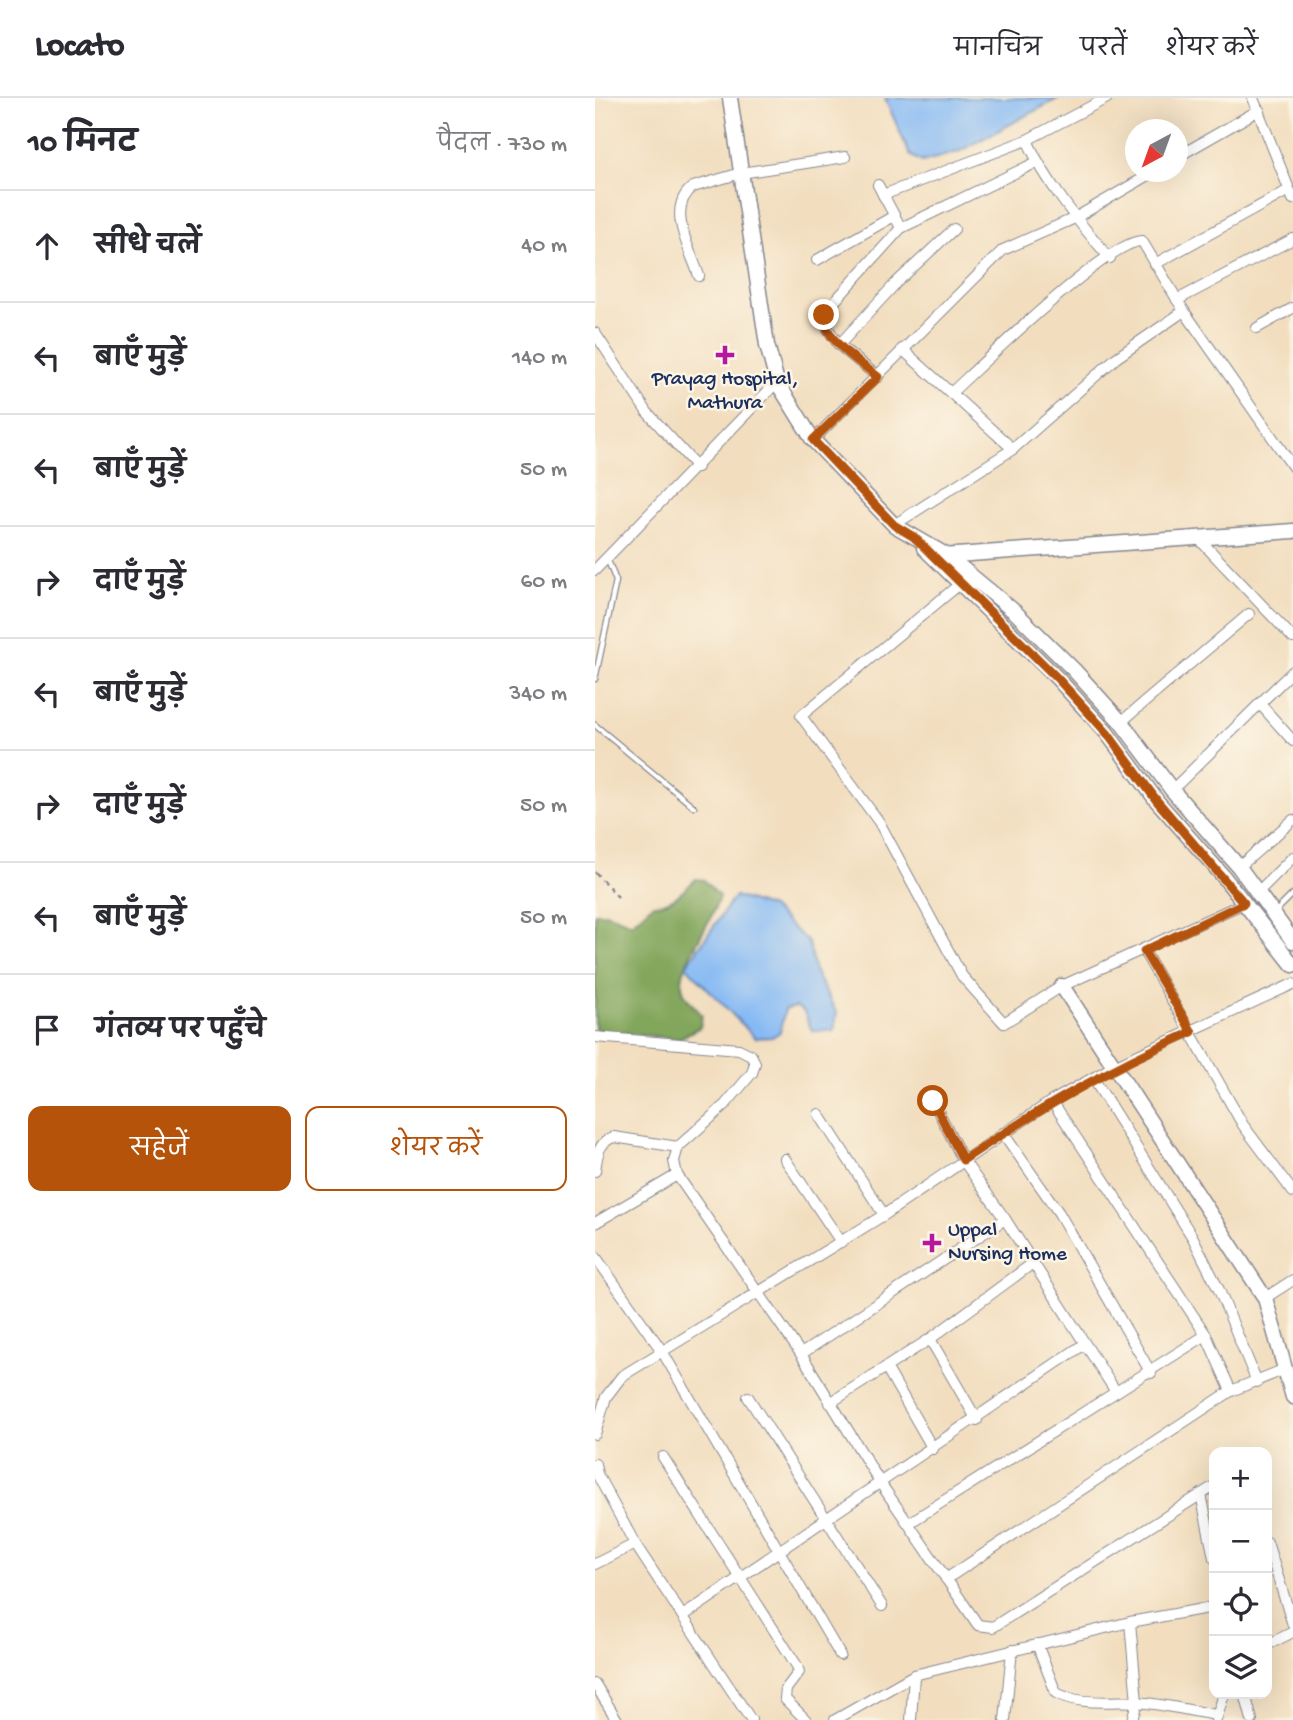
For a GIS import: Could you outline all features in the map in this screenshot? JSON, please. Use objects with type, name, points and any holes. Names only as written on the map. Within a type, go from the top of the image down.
[{"type":"main road","points":[[730,98],[760,309],[777,382],[813,440],[894,525],[1015,611],[1121,722],[1172,790],[1239,867],[1256,894],[1293,941]]},
{"type":"main road","points":[[940,557],[1293,531]]},
{"type":"main road","points":[[940,557],[961,583],[1107,733],[1157,801],[1293,965]]},
{"type":"main road","points":[[1062,986],[1116,1065],[1265,1298],[1293,1398]]},
{"type":"street","points":[[901,228],[881,190],[1027,140],[1107,98]]},
{"type":"street","points":[[1155,264],[1291,194],[1253,98]]},
{"type":"street","points":[[1188,152],[1259,110]]},
{"type":"street","points":[[1027,140],[1037,162],[1075,218],[1110,258]]},
{"type":"street","points":[[699,276],[679,216],[680,199],[693,187],[741,173],[845,157]]},
{"type":"street","points":[[878,377],[839,345],[824,323],[824,315],[901,228],[1037,162]]},
{"type":"street","points":[[813,440],[1003,250],[1075,218],[1137,182]]},
{"type":"street","points":[[817,260],[894,216]]},
{"type":"street","points":[[839,345],[897,282],[954,229]]},
{"type":"street","points":[[1177,300],[1293,239]]},
{"type":"street","points":[[951,393],[1042,306],[1136,241],[1142,242],[1184,311],[1293,467]]},
{"type":"street","points":[[1257,328],[1293,307]]},
{"type":"street","points":[[894,525],[1013,449],[1116,358],[1184,311]]},
{"type":"street","points":[[595,333],[647,412],[697,467]]},
{"type":"street","points":[[902,349],[1013,449]]},
{"type":"street","points":[[595,570],[777,382]]},
{"type":"street","points":[[1199,539],[1293,638]]},
{"type":"street","points":[[961,583],[801,716],[879,822],[961,976],[1004,1023],[1062,986],[1144,951],[1244,903]]},
{"type":"street","points":[[1121,722],[1249,614]]},
{"type":"street","points":[[1172,790],[1293,671]]},
{"type":"street","points":[[1261,705],[1293,741]]},
{"type":"street","points":[[1239,867],[1293,820]]},
{"type":"street","points":[[1256,894],[1293,857]]},
{"type":"street","points":[[1144,951],[1243,1125],[1293,1192]]},
{"type":"street","points":[[595,1434],[606,1397],[622,1376],[884,1215],[1052,1101],[1116,1065],[1293,984]]},
{"type":"street","points":[[595,1038],[739,1049],[751,1055],[755,1063],[739,1091],[678,1147],[674,1161],[677,1175],[801,1354],[881,1484],[978,1625],[993,1627],[1209,1489]]},
{"type":"street","points":[[1093,1078],[1192,1238],[1219,1290],[1257,1382]]},
{"type":"street","points":[[933,1101],[963,1160],[1005,1219],[1083,1345],[1116,1392]]},
{"type":"street","points":[[1052,1101],[1206,1335],[1231,1391]]},
{"type":"street","points":[[819,1114],[884,1215]]},
{"type":"street","points":[[1003,1133],[1059,1213],[1151,1373]]},
{"type":"street","points":[[595,1171],[600,1146],[605,1140],[614,1137],[678,1147]]},
{"type":"street","points":[[785,1159],[841,1242]]},
{"type":"street","points":[[595,1223],[677,1175]]},
{"type":"street","points":[[801,1354],[1005,1219]]},
{"type":"street","points":[[595,1256],[662,1351],[840,1655]]},
{"type":"street","points":[[830,1403],[930,1339],[1033,1263]]},
{"type":"street","points":[[1265,1298],[1293,1280]]},
{"type":"street","points":[[909,1523],[1116,1392],[1151,1373],[1206,1335]]},
{"type":"street","points":[[930,1339],[977,1420]]},
{"type":"street","points":[[683,1616],[977,1420],[1083,1345]]},
{"type":"street","points":[[886,1367],[933,1449]]},
{"type":"street","points":[[946,1579],[1231,1391],[1283,1370]]},
{"type":"street","points":[[748,1397],[882,1606]]},
{"type":"street","points":[[663,1457],[797,1665],[799,1672],[786,1689],[785,1699],[806,1720]]},
{"type":"street","points":[[595,1464],[635,1544],[751,1720]]},
{"type":"street","points":[[1201,1494],[1209,1533]]},
{"type":"street","points":[[595,1564],[635,1544]]},
{"type":"street","points":[[1272,1558],[1293,1625]]},
{"type":"street","points":[[835,1720],[914,1675],[1130,1622],[1209,1608]]},
{"type":"street","points":[[1130,1622],[1137,1702],[1132,1720]]},
{"type":"street","points":[[1272,1642],[1293,1632]]},
{"type":"street","points":[[1037,1644],[1056,1693],[1077,1700],[1137,1702],[1216,1718],[1222,1699]]},
{"type":"street","points":[[1005,1720],[1012,1650]]},
{"type":"street","points":[[911,1720],[914,1675]]},
{"type":"street","points":[[595,1684],[617,1720]]},
{"type":"street","points":[[1246,1699],[1252,1720]]},
{"type":"lane","points":[[595,679],[616,581],[607,557]]},
{"type":"lane","points":[[595,724],[694,807]]},
{"type":"lane","points":[[1273,913],[1293,894]]},
{"type":"path","points":[[595,873],[618,897]]},
{"type":"green space","points":[[696,879],[704,880],[719,896],[716,907],[688,959],[682,983],[684,993],[702,1015],[700,1027],[678,1039],[595,1030],[595,913],[606,913],[632,923],[653,904],[672,900]]},
{"type":"water","points":[[885,98],[1059,98],[958,152],[922,162],[910,155]]},
{"type":"water","points":[[735,896],[771,908],[808,942],[816,975],[837,1013],[834,1030],[812,1031],[804,1012],[797,1007],[785,1009],[780,1032],[772,1037],[755,1038],[686,966]]},
{"type":"place","name":"Prayag Hospital, Mathura","points":[[725,355]]},
{"type":"place","name":"Uppal Nursing Home","points":[[932,1243]]},
{"type":"route","points":[[824,315],[824,323],[839,345],[878,377],[813,440],[894,525],[914,537],[1058,679],[1107,733],[1157,801],[1244,903],[1144,951],[1192,1032],[1116,1065],[1052,1101],[963,1160],[933,1101]]}]
